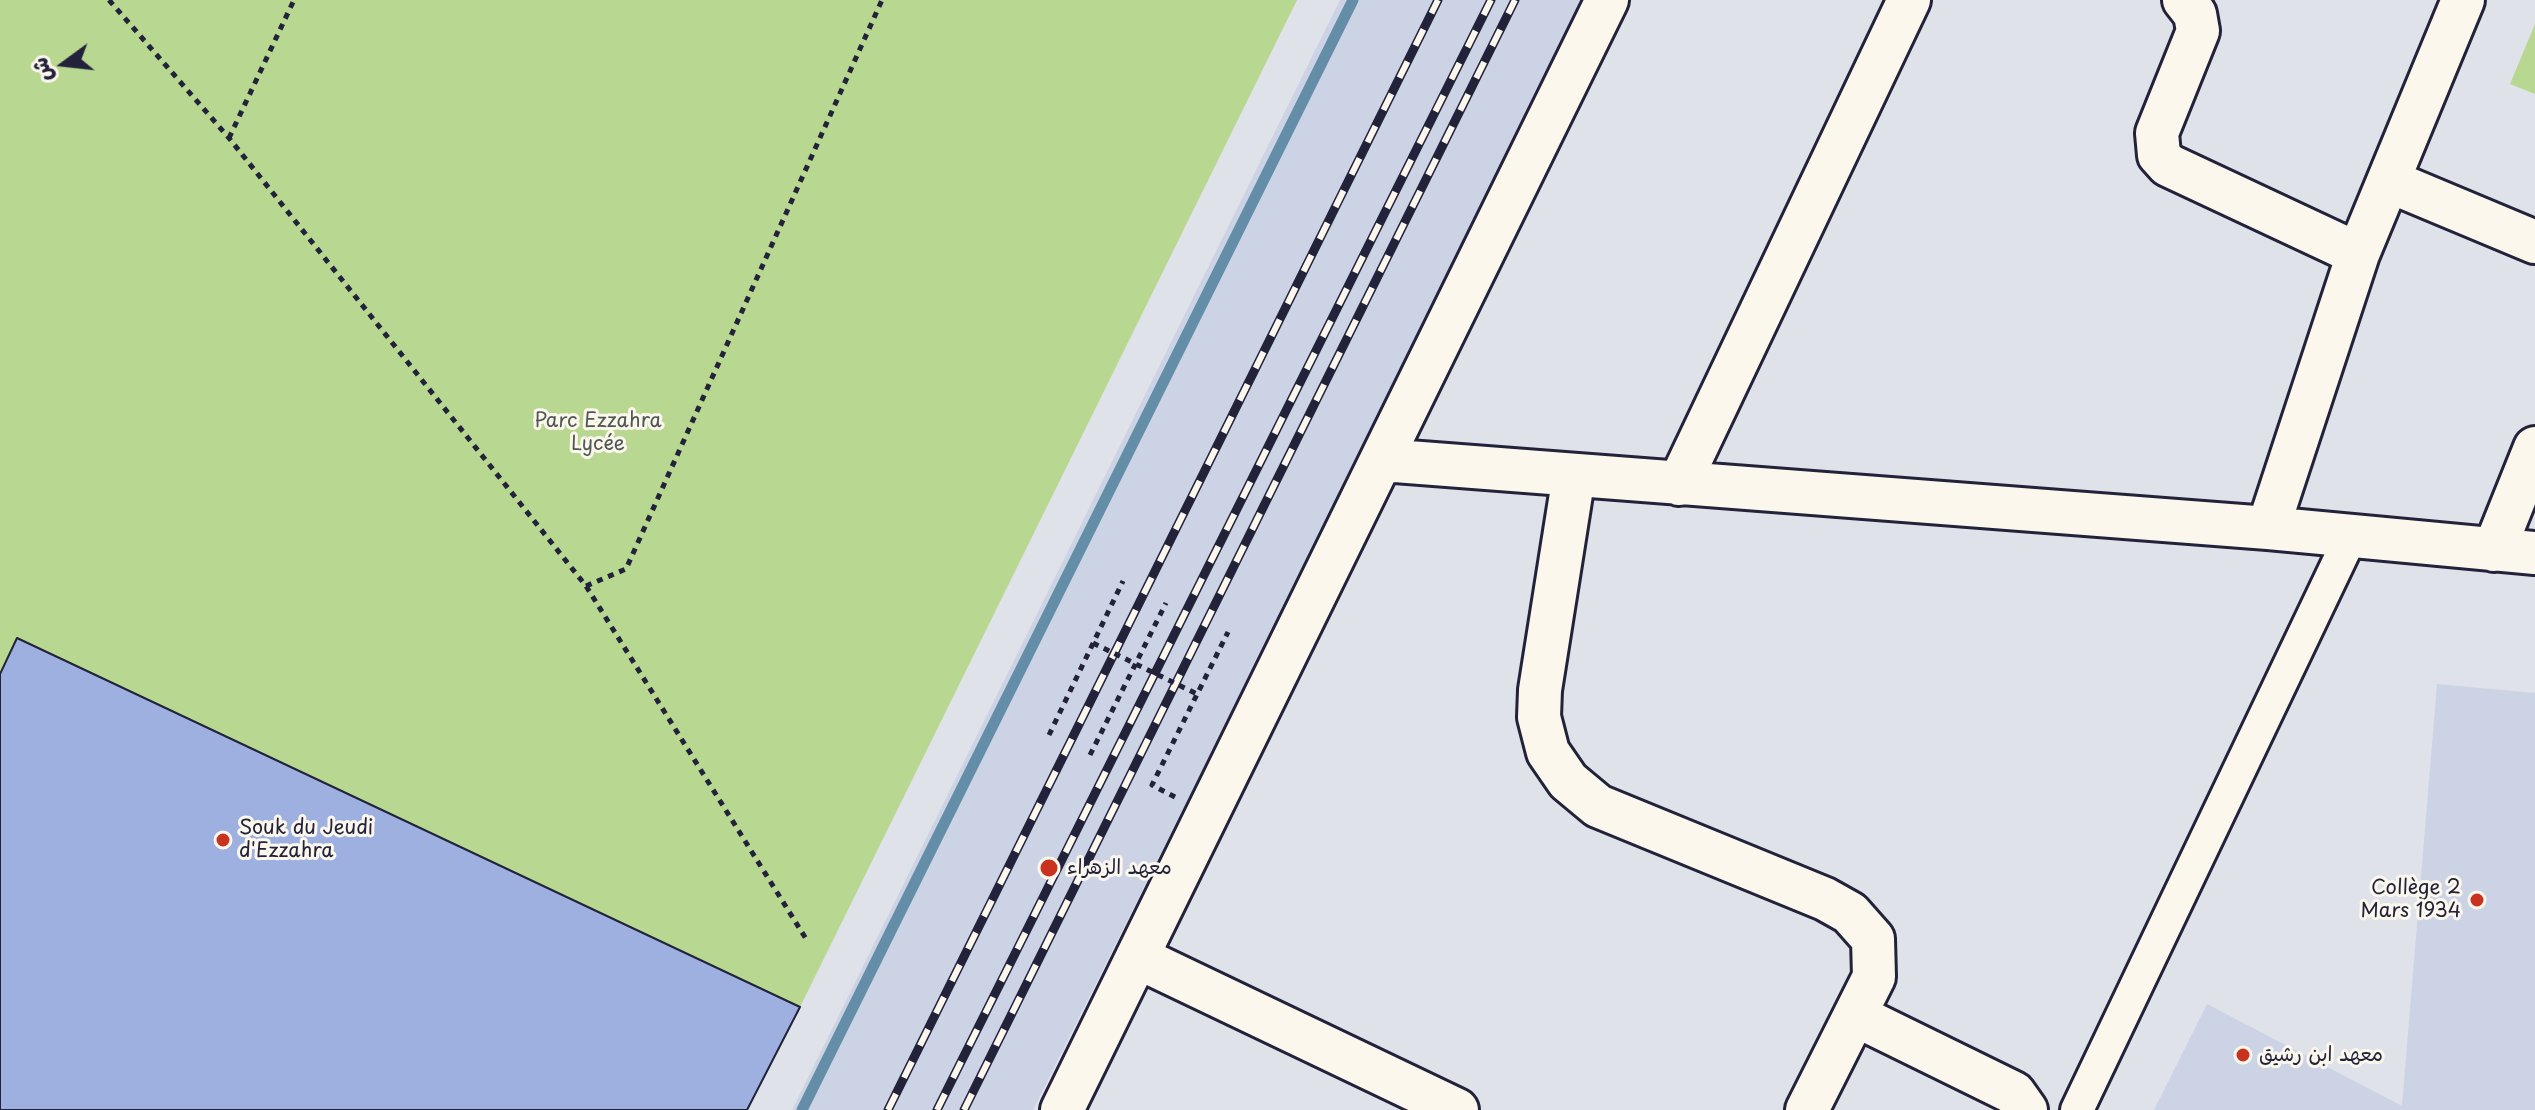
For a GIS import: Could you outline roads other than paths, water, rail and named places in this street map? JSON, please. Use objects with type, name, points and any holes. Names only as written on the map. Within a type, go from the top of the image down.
[{"type":"street","points":[[1062,1110],[1607,0]]},
{"type":"street","points":[[1679,484],[1909,0]]},
{"type":"street","points":[[2184,0],[2195,14],[2198,31],[2157,133],[2159,155],[2168,165],[2358,254]]},
{"type":"street","points":[[2268,528],[2358,254],[2463,0]]},
{"type":"street","points":[[2389,181],[2535,242]]},
{"type":"street","points":[[2494,550],[2535,448]]},
{"type":"street","points":[[1382,460],[2268,528],[2535,553]]},
{"type":"street","points":[[1574,475],[1540,690],[1539,717],[1548,752],[1568,781],[1598,806],[1825,899],[1850,913],[1873,939],[1874,977],[1807,1110]]},
{"type":"street","points":[[2077,1110],[2351,536]]},
{"type":"street","points":[[1137,957],[1433,1105]]},
{"type":"street","points":[[1855,1015],[2014,1093],[2026,1110]]},
{"type":"waterway","points":[[802,1110],[1353,0]]},
{"type":"railway","points":[[888,1110],[1438,0]]},
{"type":"railway","points":[[937,1110],[1491,0]]},
{"type":"railway","points":[[964,1110],[1515,0]]},
{"type":"place","name":"Souk du Jeudi d'Ezzahra","points":[[223,840]]},
{"type":"place","name":"معهد الزهراء","points":[[1049,868]]},
{"type":"place","name":"Collège 2 Mars 1934","points":[[2477,900]]},
{"type":"place","name":"معهد ابن رشيق","points":[[2243,1055]]},
{"type":"park label","name":"Parc Ezzahra Lycée","points":[[598,432]]}]
